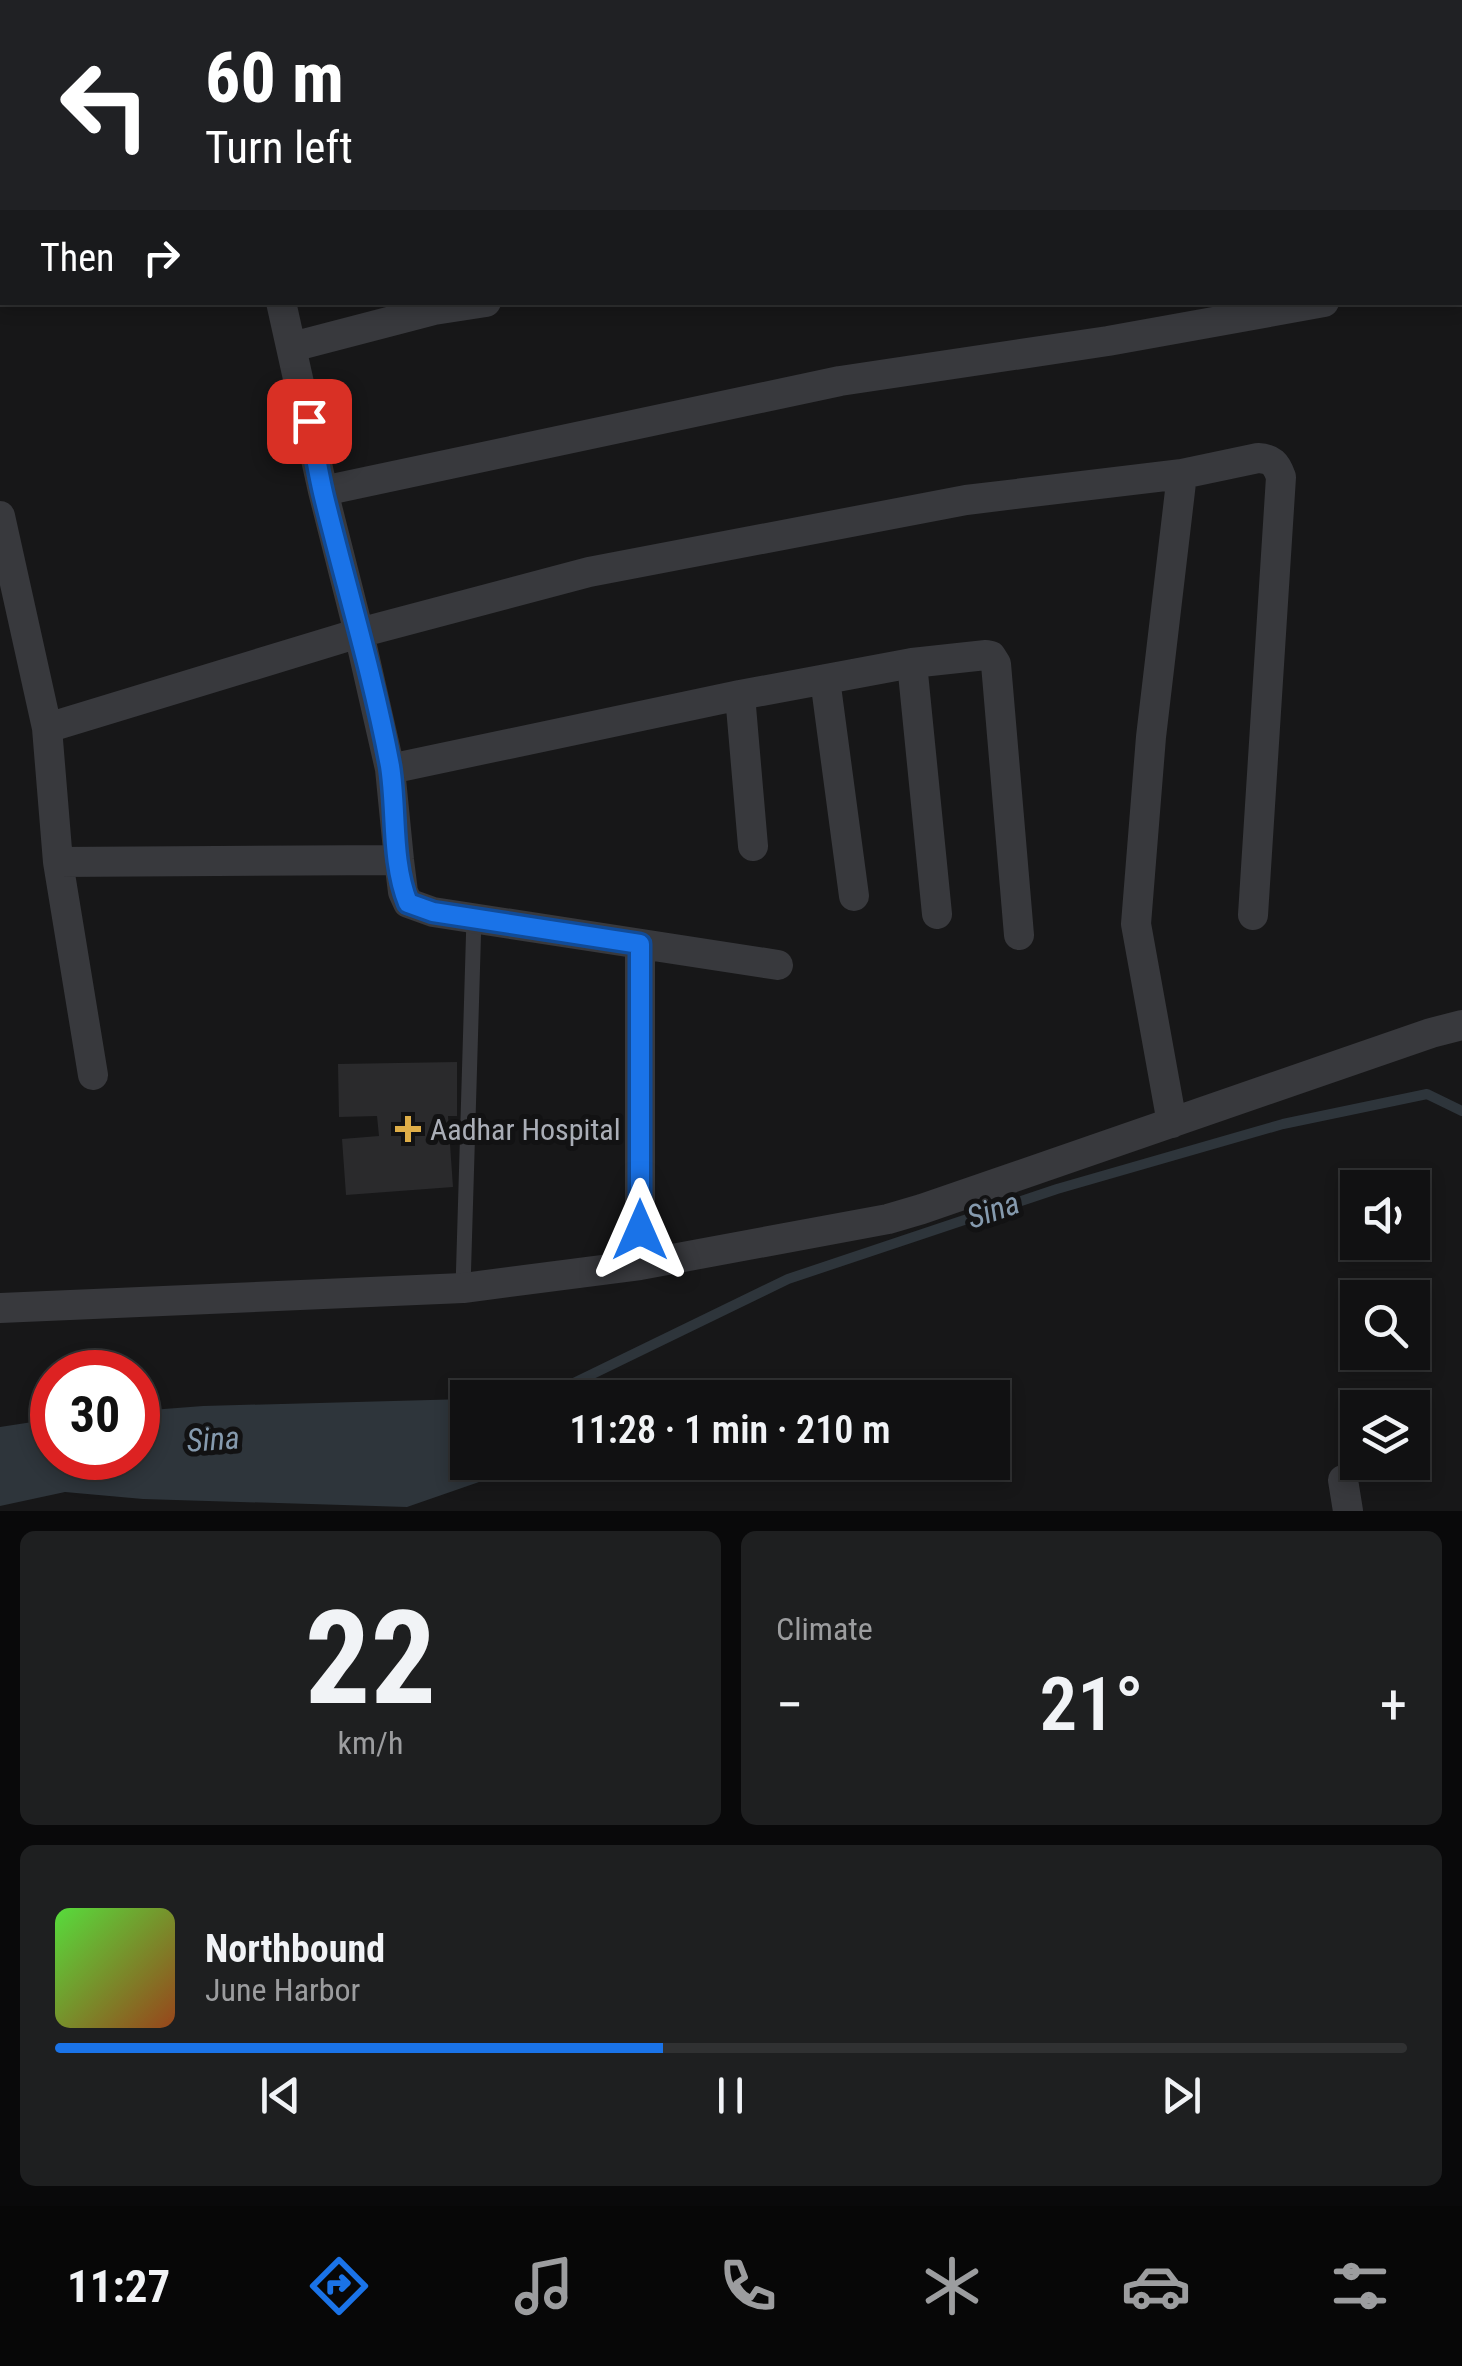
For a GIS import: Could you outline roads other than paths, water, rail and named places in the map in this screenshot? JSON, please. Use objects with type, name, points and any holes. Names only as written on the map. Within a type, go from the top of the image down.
[{"type":"street","points":[[282,305],[390,768],[399,860],[408,903],[433,912],[778,965]]},
{"type":"street","points":[[292,347],[466,305]]},
{"type":"street","points":[[323,492],[840,381],[1108,342],[1308,305]]},
{"type":"street","points":[[46,728],[359,633],[590,572],[966,500],[1182,474],[1258,458],[1270,459],[1281,477],[1253,915]]},
{"type":"street","points":[[1172,1123],[1136,924],[1151,737],[1182,474]]},
{"type":"street","points":[[0,516],[46,728],[58,862],[93,1075]]},
{"type":"street","points":[[390,768],[740,695],[912,663],[986,654],[995,660],[1019,935]]},
{"type":"street","points":[[912,663],[937,914]]},
{"type":"street","points":[[825,679],[854,896]]},
{"type":"street","points":[[740,695],[753,846]]},
{"type":"street","points":[[58,862],[399,860]]},
{"type":"street","points":[[640,944],[640,1266]]},
{"type":"street","points":[[0,1308],[463,1288],[640,1266],[888,1219],[1462,1024]]},
{"type":"street","points":[[1344,1480],[1348,1511]]},
{"type":"lane","points":[[463,1288],[474,918]]},
{"type":"water","points":[[450,1399],[450,1480],[485,1480],[407,1507],[143,1499],[65,1492],[0,1506],[0,1427],[30,1422],[30,1480],[160,1480],[160,1409]]},
{"type":"waterway","name":"Sina","points":[[580,1380],[788,1279],[1057,1189],[1283,1124],[1427,1094],[1462,1111]]},
{"type":"place","name":"Aadhar Hospital","points":[[408,1129]]}]
